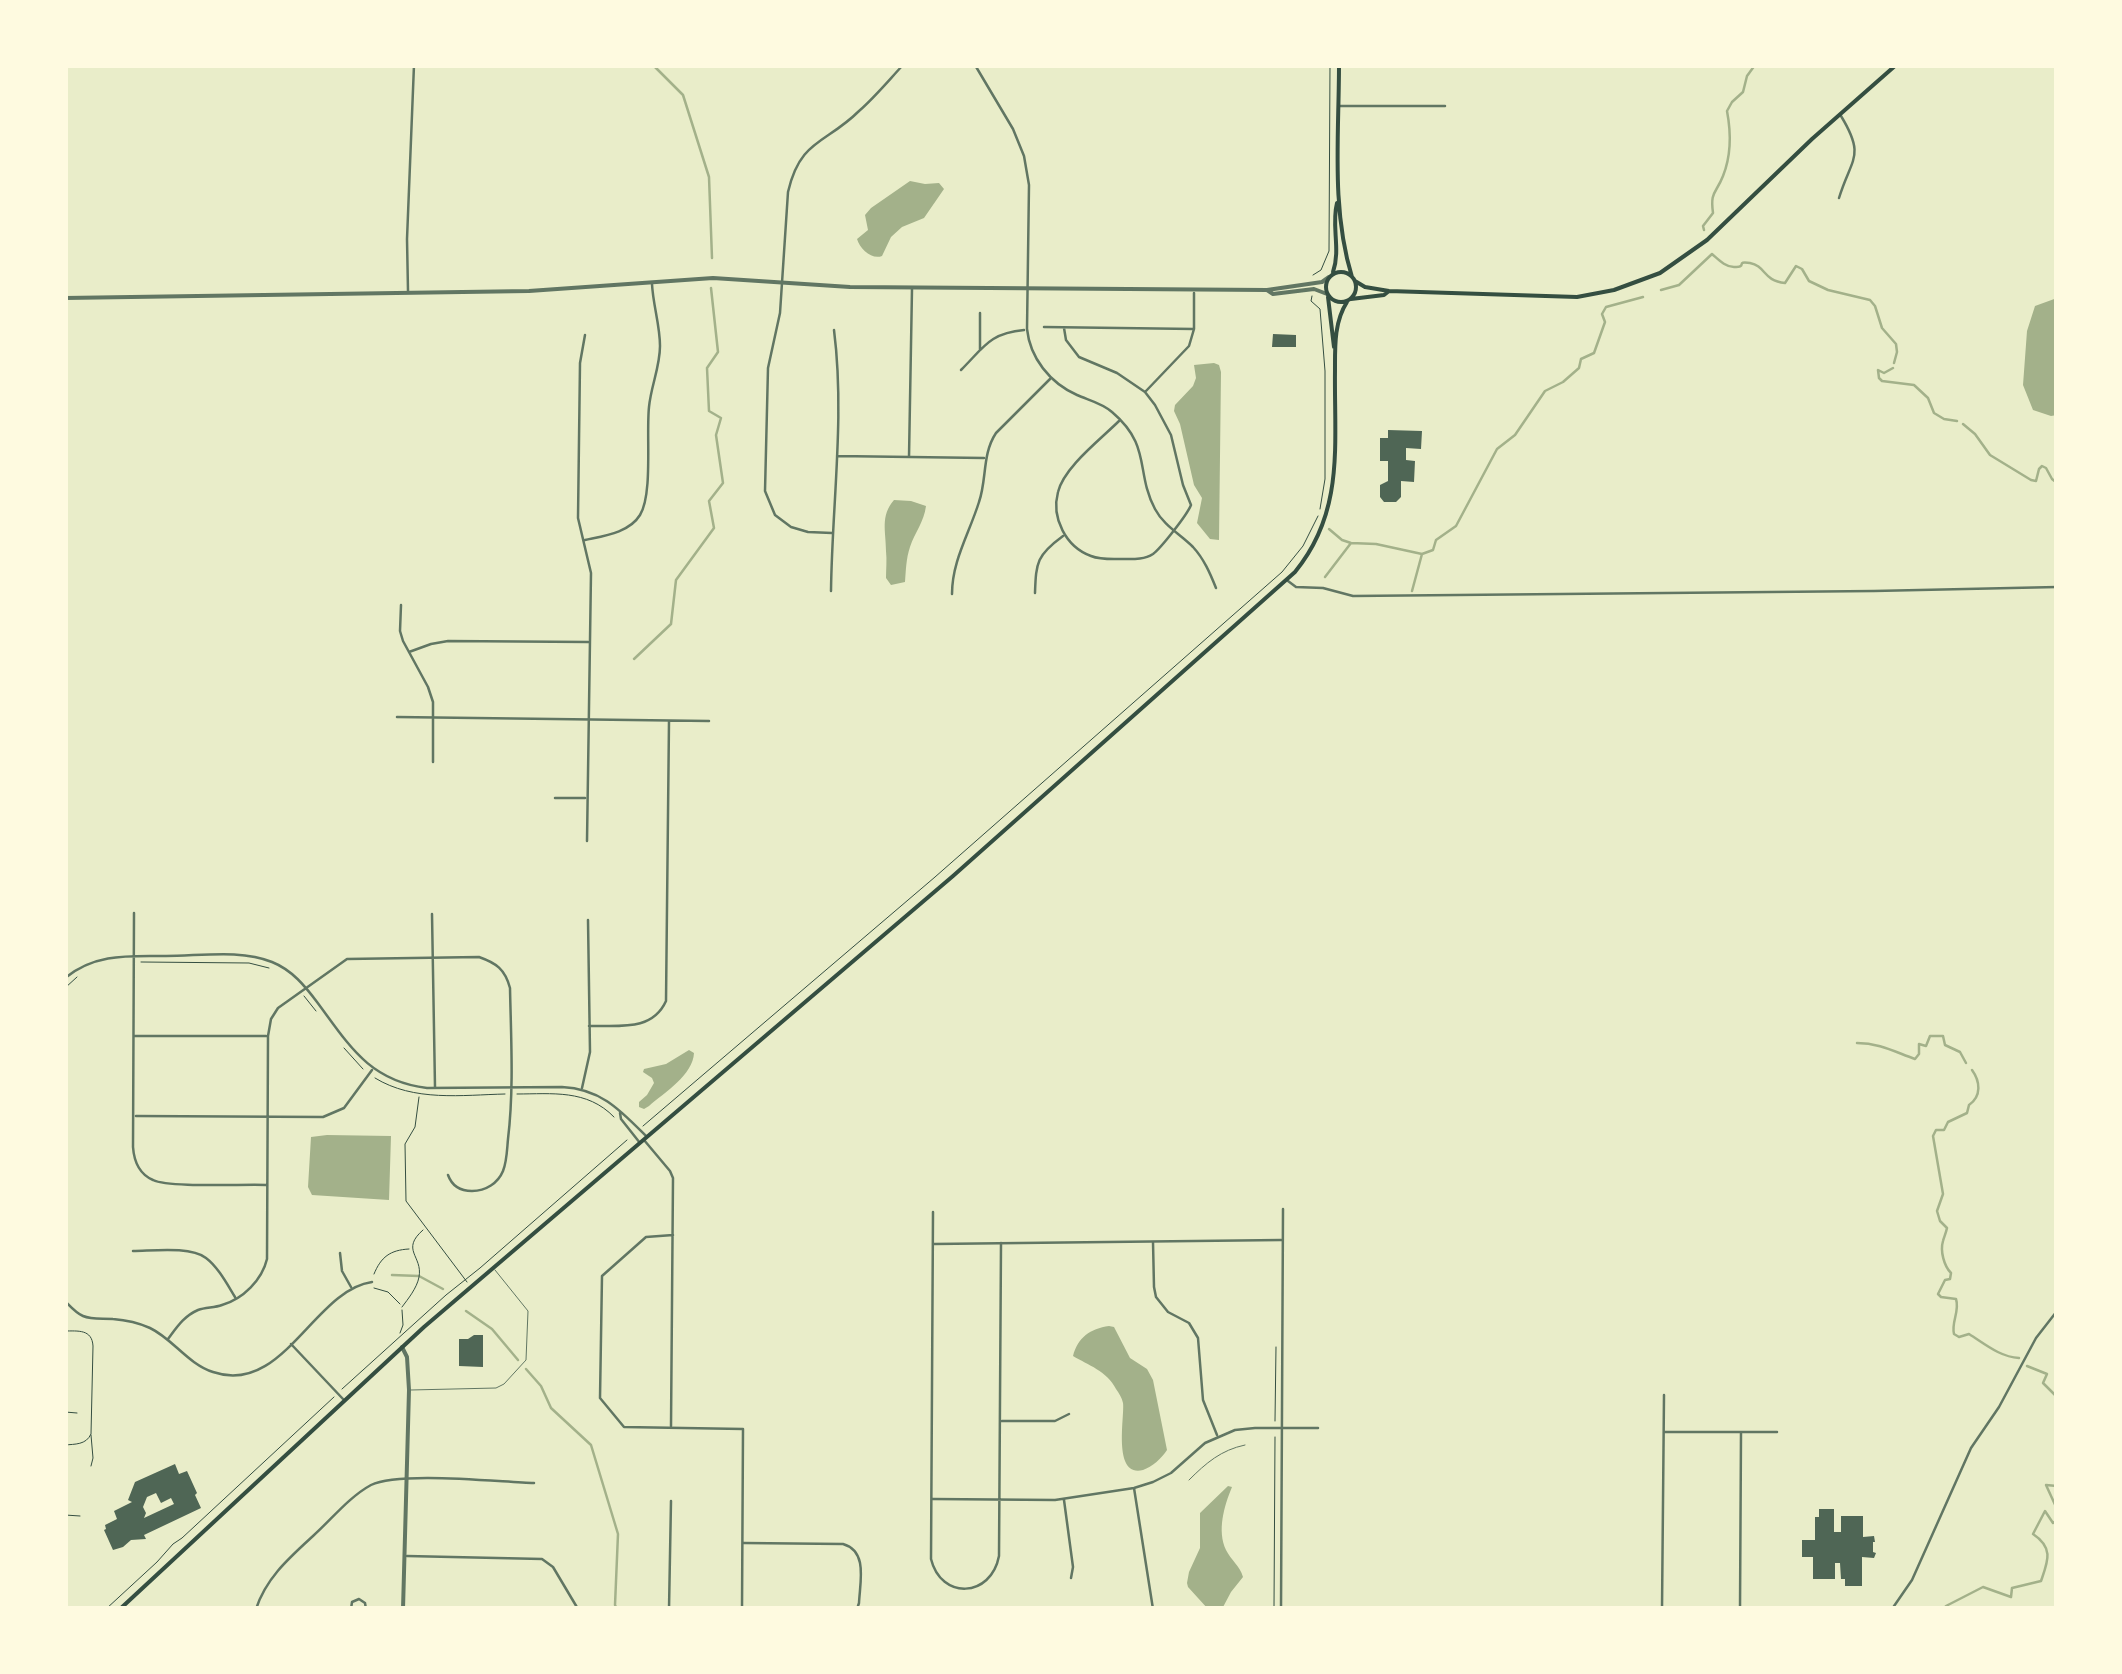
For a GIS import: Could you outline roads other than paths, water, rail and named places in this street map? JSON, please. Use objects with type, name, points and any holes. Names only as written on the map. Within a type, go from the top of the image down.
[{"type":"main road","points":[[1335,351],[1326,285],[1337,260],[1334,223],[1338,198],[1339,65]]},
{"type":"main road","points":[[1331,276],[1340,272],[1365,287],[1389,291],[1557,298],[1596,294],[1642,281],[1707,240],[1896,65]]},
{"type":"main road","points":[[120,1609],[402,1347],[942,884],[1287,580],[1314,546],[1331,502],[1338,319],[1356,291],[1338,198]]},
{"type":"main road","points":[[1327,295],[1336,302],[1389,291]]},
{"type":"street","points":[[408,292],[414,65]]},
{"type":"street","points":[[832,533],[791,527],[775,515],[764,492],[768,368],[780,313],[788,192],[800,157],[858,113],[903,65]]},
{"type":"street","points":[[976,65],[1024,156],[1029,185],[1027,330],[1031,349],[1051,378],[1073,394],[1102,405],[1130,430],[1154,508],[1203,559],[1216,588]]},
{"type":"street","points":[[1339,106],[1446,106]]},
{"type":"street","points":[[1839,198],[1856,154],[1840,114]]},
{"type":"street","points":[[65,298],[529,291],[713,278],[850,287],[1267,290],[1322,282],[1331,276]]},
{"type":"street","points":[[584,541],[626,528],[642,512],[647,494],[648,409],[660,342],[652,282]]},
{"type":"street","points":[[910,457],[912,288]]},
{"type":"street","points":[[1144,392],[1189,346],[1194,329],[1194,289]]},
{"type":"street","points":[[1267,290],[1272,294],[1314,289],[1327,295]]},
{"type":"street","points":[[980,314],[980,351]]},
{"type":"street","points":[[1044,327],[1194,329]]},
{"type":"street","points":[[1064,328],[1066,340],[1080,357],[1117,373],[1144,392],[1172,435],[1191,505],[1155,553],[1136,559],[1104,559],[1081,552],[1064,535],[1058,520],[1058,492],[1064,479],[1120,420]]},
{"type":"street","points":[[832,591],[837,354],[834,330]]},
{"type":"street","points":[[961,370],[994,336],[1004,331],[1027,330]]},
{"type":"street","points":[[585,335],[580,363],[578,518],[591,573],[587,842]]},
{"type":"street","points":[[952,594],[955,565],[980,501],[987,448],[996,433],[1051,378]]},
{"type":"street","points":[[836,456],[986,458]]},
{"type":"street","points":[[1035,594],[1040,556],[1064,535]]},
{"type":"street","points":[[1287,580],[1296,587],[1323,588],[1353,596],[2057,587]]},
{"type":"street","points":[[400,606],[400,631],[431,695],[433,762]]},
{"type":"street","points":[[408,652],[448,641],[589,642]]},
{"type":"street","points":[[397,717],[709,721]]},
{"type":"street","points":[[589,1026],[643,1024],[655,1018],[666,1001],[669,721]]},
{"type":"street","points":[[555,798],[587,798]]},
{"type":"street","points":[[134,913],[135,1160],[141,1171],[164,1184],[268,1184]]},
{"type":"street","points":[[432,914],[435,1088]]},
{"type":"street","points":[[582,1090],[588,1061],[588,920]]},
{"type":"street","points":[[168,1339],[193,1312],[236,1298],[256,1282],[264,1269],[271,1018],[278,1008],[346,958],[479,957],[496,963],[507,976],[512,1088],[505,1164],[496,1182],[481,1190],[465,1191],[452,1184],[448,1176]]},
{"type":"street","points":[[65,978],[89,962],[104,958],[260,958],[282,967],[306,987],[372,1069],[406,1085],[435,1088],[582,1090],[627,1114],[640,1129],[643,1140]]},
{"type":"street","points":[[134,1036],[268,1036]]},
{"type":"street","points":[[133,1116],[323,1118],[344,1108],[372,1069]]},
{"type":"street","points":[[620,1112],[621,1120],[673,1174],[671,1428]]},
{"type":"street","points":[[1281,1609],[1283,1210]]},
{"type":"street","points":[[932,1212],[930,1559],[939,1578],[965,1589],[988,1579],[998,1564],[1002,1243]]},
{"type":"street","points":[[673,1234],[646,1237],[602,1276],[600,1398],[619,1423],[627,1427],[743,1428],[742,1609]]},
{"type":"street","points":[[932,1244],[1283,1240]]},
{"type":"street","points":[[1153,1242],[1156,1297],[1168,1312],[1189,1323],[1198,1338],[1203,1400],[1218,1436]]},
{"type":"street","points":[[132,1251],[189,1251],[202,1255],[214,1265],[236,1298]]},
{"type":"street","points":[[340,1253],[342,1271],[352,1288]]},
{"type":"street","points":[[65,1301],[86,1318],[129,1321],[150,1328],[206,1370],[234,1376],[260,1370],[352,1288],[372,1282]]},
{"type":"street","points":[[1892,1609],[1912,1580],[1971,1448],[1999,1407],[2036,1338],[2057,1311]]},
{"type":"street","points":[[291,1344],[344,1400]]},
{"type":"street","points":[[402,1347],[407,1357],[409,1390],[403,1609]]},
{"type":"street","points":[[1662,1609],[1664,1395]]},
{"type":"street","points":[[1000,1420],[1055,1420],[1069,1414]]},
{"type":"street","points":[[930,1499],[1064,1499],[1134,1488],[1171,1474],[1198,1448],[1218,1436],[1245,1428],[1318,1428]]},
{"type":"street","points":[[1664,1432],[1777,1432]]},
{"type":"street","points":[[1740,1609],[1741,1432]]},
{"type":"street","points":[[256,1609],[272,1576],[373,1484],[406,1478],[534,1483]]},
{"type":"street","points":[[1134,1488],[1153,1609]]},
{"type":"street","points":[[1064,1499],[1073,1567],[1070,1578]]},
{"type":"street","points":[[670,1609],[671,1501]]},
{"type":"street","points":[[742,1543],[852,1547],[860,1558],[857,1609]]},
{"type":"street","points":[[404,1556],[542,1558],[553,1566],[578,1609]]},
{"type":"street","points":[[352,1609],[352,1602],[359,1599],[366,1609]]},
{"type":"lane","points":[[409,1390],[496,1388],[524,1364],[528,1311],[493,1268]]},
{"type":"lane","points":[[1189,1480],[1224,1451],[1246,1445]]},
{"type":"waterway","points":[[653,65],[683,95],[709,177],[712,258]]},
{"type":"waterway","points":[[1704,230],[1728,160],[1727,111],[1743,92],[1755,65]]},
{"type":"waterway","points":[[1661,290],[1679,285],[1712,254],[1731,267],[1750,263],[1785,283],[1796,266],[1809,281],[1828,290],[1870,300],[1882,328],[1896,344],[1894,363]]},
{"type":"waterway","points":[[634,659],[671,624],[676,580],[714,528],[709,501],[723,483],[716,435],[721,418],[709,411],[707,368],[718,352],[711,288]]},
{"type":"waterway","points":[[1329,529],[1351,543],[1422,554],[1433,550],[1436,540],[1456,526],[1497,449],[1515,435],[1545,391],[1563,382],[1579,368],[1581,359],[1594,353],[1606,307],[1643,297]]},
{"type":"waterway","points":[[1893,368],[1884,373],[1878,370],[1879,378],[1914,385],[1928,398],[1934,413],[1957,421]]},
{"type":"waterway","points":[[1963,424],[1990,455],[2031,480],[2036,481],[2042,466],[2057,483]]},
{"type":"waterway","points":[[1325,577],[1351,543]]},
{"type":"waterway","points":[[1412,591],[1422,554]]},
{"type":"waterway","points":[[1857,1043],[1880,1046],[1915,1059],[1919,1044],[1926,1046],[1930,1036],[1943,1036],[1945,1045],[1960,1052],[1966,1063]]},
{"type":"waterway","points":[[1972,1070],[1978,1088],[1967,1113],[1948,1122],[1944,1130],[1936,1130],[1933,1136],[1943,1194],[1937,1211],[1947,1228],[1942,1254],[1951,1273],[1938,1294],[1956,1299],[1954,1334],[1969,1334],[1999,1353],[2019,1358]]},
{"type":"waterway","points":[[392,1275],[419,1276],[443,1289]]},
{"type":"waterway","points":[[466,1311],[492,1329],[518,1360]]},
{"type":"waterway","points":[[2027,1366],[2047,1374],[2043,1383],[2057,1400]]},
{"type":"waterway","points":[[526,1369],[541,1386],[551,1408],[591,1445],[618,1534],[617,1609]]},
{"type":"waterway","points":[[2057,1486],[2046,1485],[2057,1509]]},
{"type":"waterway","points":[[1944,1609],[1983,1587],[2011,1597],[2012,1588],[2041,1581],[2047,1550],[2033,1534],[2045,1511],[2053,1523],[2057,1520]]}]
